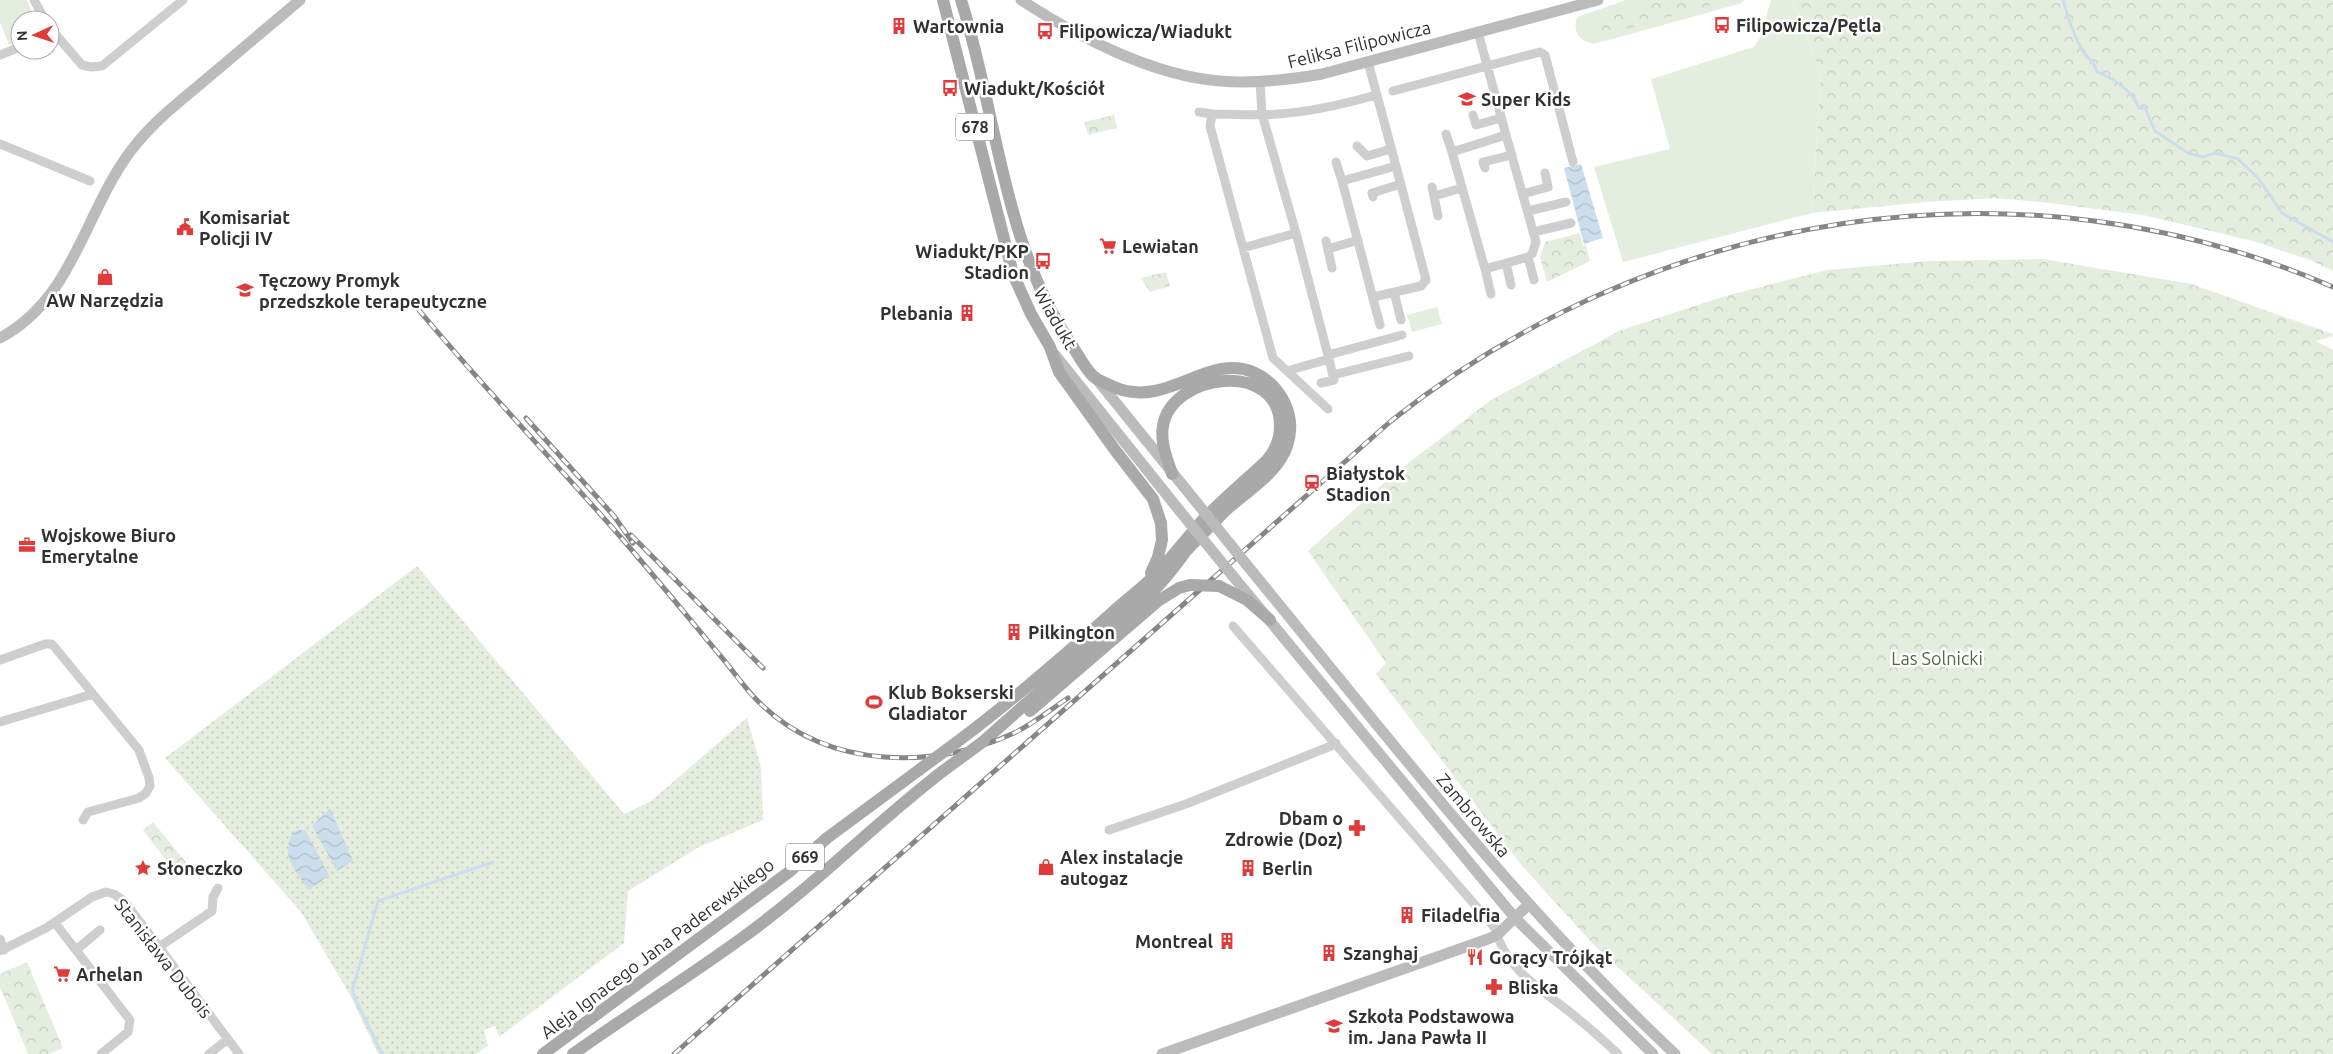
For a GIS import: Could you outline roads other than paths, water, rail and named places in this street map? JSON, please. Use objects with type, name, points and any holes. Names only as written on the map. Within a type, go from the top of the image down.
[{"type":"main road","points":[[0,338],[33,314],[61,282],[112,178],[138,142],[177,104],[300,0]]},
{"type":"main road","name":"Wiadukt","points":[[943,0],[1006,254],[1022,296],[1050,347],[1079,386],[1251,596]]},
{"type":"main road","name":"Wiadukt","points":[[961,0],[1011,203],[1025,252],[1053,314],[1094,377],[1262,583]]},
{"type":"main road","name":"Feliksa Filipowicza","points":[[1021,0],[1075,34],[1144,62],[1218,81],[1260,82],[1322,74],[1598,0]]},
{"type":"main road","points":[[1050,347],[1059,372],[1115,450],[1150,494],[1157,508],[1162,529],[1161,550],[1156,564],[1141,588]]},
{"type":"main road","points":[[984,741],[1152,593],[1195,541],[1274,468],[1287,448],[1291,428],[1285,403],[1275,388],[1253,372],[1231,368],[1218,369],[1171,388],[1147,393],[1135,393],[1118,388],[1094,377]]},
{"type":"main road","points":[[1141,588],[1165,564],[1200,523],[1271,455],[1280,435],[1280,420],[1268,396],[1251,384],[1229,380],[1205,386],[1178,399],[1166,414],[1163,425],[1164,449],[1172,474]]},
{"type":"main road","name":"Zambrowska","points":[[1262,583],[1463,829],[1528,905],[1573,954],[1676,1054]]},
{"type":"main road","points":[[984,741],[1021,718],[1056,690],[1168,593],[1190,585],[1219,586],[1247,600],[1270,620]]},
{"type":"main road","name":"Aleja Ignacego Jana Paderewskiego","points":[[543,1054],[759,894],[853,818],[1014,699],[1141,588]]},
{"type":"main road","name":"Zambrowska","points":[[1251,596],[1516,918],[1653,1054]]},
{"type":"main road","name":"Aleja Ignacego Jana Paderewskiego","points":[[573,1054],[749,933],[792,899],[913,794],[984,741]]},
{"type":"main road","points":[[1162,1054],[1497,935],[1528,905]]},
{"type":"street","points":[[60,42],[82,65],[91,67],[102,66],[183,0]]},
{"type":"street","points":[[1478,32],[1536,242],[1535,249],[1528,257],[1485,269]]},
{"type":"street","points":[[1393,91],[1540,52],[1545,55],[1573,162]]},
{"type":"street","points":[[1368,62],[1426,280],[1421,286],[1373,297]]},
{"type":"street","points":[[1260,82],[1262,114],[1296,233],[1333,375],[1334,380],[1321,383]]},
{"type":"street","points":[[1199,112],[1212,114],[1262,114],[1335,107],[1376,95]]},
{"type":"street","points":[[1212,114],[1210,126],[1271,354],[1274,360],[1328,409]]},
{"type":"street","points":[[1473,116],[1476,125],[1501,118]]},
{"type":"street","points":[[1446,134],[1492,294]]},
{"type":"street","points":[[1452,152],[1506,135]]},
{"type":"street","points":[[0,144],[90,181]]},
{"type":"street","points":[[1357,146],[1367,156],[1391,148]]},
{"type":"street","points":[[1484,168],[1483,162],[1512,155]]},
{"type":"street","points":[[1336,162],[1380,325]]},
{"type":"street","points":[[1342,181],[1396,166]]},
{"type":"street","points":[[1523,194],[1548,187],[1545,173]]},
{"type":"street","points":[[1373,197],[1372,193],[1401,184]]},
{"type":"street","points":[[1432,187],[1438,216]]},
{"type":"street","points":[[1434,196],[1462,188]]},
{"type":"street","points":[[1528,211],[1566,202]]},
{"type":"street","points":[[1534,232],[1571,223]]},
{"type":"street","points":[[1243,248],[1296,233]]},
{"type":"street","points":[[1332,268],[1326,245],[1358,240]]},
{"type":"street","points":[[1528,257],[1534,280]]},
{"type":"street","points":[[1506,263],[1512,285]]},
{"type":"street","points":[[1394,292],[1401,320]]},
{"type":"street","points":[[1287,371],[1402,335]]},
{"type":"street","points":[[1333,375],[1409,356]]},
{"type":"street","points":[[1233,626],[1336,742],[1495,928],[1509,962],[1530,983],[1576,1017],[1618,1054]]},
{"type":"street","points":[[0,660],[45,644],[52,644],[139,750],[150,778],[150,786],[146,793],[139,798],[88,812],[83,820]]},
{"type":"street","points":[[0,722],[93,694]]},
{"type":"street","points":[[1109,830],[1186,804],[1331,746],[1336,742]]},
{"type":"street","points":[[159,947],[212,911],[213,897],[218,888]]},
{"type":"street","name":"Stanisława Dubois","points":[[2,951],[55,923],[92,897],[106,892],[114,894],[124,901],[239,1054]]},
{"type":"street","points":[[55,923],[130,1020],[128,1032],[101,1054]]},
{"type":"street","points":[[76,950],[100,930]]},
{"type":"street","points":[[0,939],[2,951]]},
{"type":"street","points":[[209,1054],[228,1039]]},
{"type":"water","points":[[1581,164],[1603,238],[1584,244],[1564,168]]},
{"type":"water","points":[[330,808],[353,861],[337,871],[312,826]]},
{"type":"water","points":[[305,830],[329,875],[309,890],[295,870],[289,857],[288,849],[292,833]]},
{"type":"waterway","points":[[2063,0],[2077,40],[2084,53],[2094,64],[2097,72],[2122,86],[2132,96],[2139,108],[2145,108],[2155,131],[2188,153],[2203,157],[2215,153],[2238,159],[2258,178],[2282,213],[2333,242]]},
{"type":"waterway","points":[[382,1054],[353,994],[353,988],[378,901],[493,862]]},
{"type":"railway","points":[[674,1054],[1391,421],[1495,349],[1606,292],[1723,250],[1844,223],[1967,214],[2090,220],[2213,245],[2333,287]]},
{"type":"railway","points":[[418,309],[468,368],[624,541],[751,694],[790,727],[819,742],[851,752],[884,757],[918,757],[951,753],[983,745],[1014,733],[1068,698]]},
{"type":"railway","points":[[526,418],[614,516],[633,543]]},
{"type":"railway","points":[[631,535],[763,668]]},
{"type":"place","name":"Filipowicza/Pętla","points":[[1722,25]]},
{"type":"place","name":"Wartownia","points":[[899,26]]},
{"type":"place","name":"Filipowicza/Wiadukt","points":[[1045,31]]},
{"type":"place","name":"Wiadukt/Kościół","points":[[950,88]]},
{"type":"place","name":"Super Kids","points":[[1467,99]]},
{"type":"place","name":"Komisariat Policji IV","points":[[185,227]]},
{"type":"place","name":"Lewiatan","points":[[1108,246]]},
{"type":"place","name":"Wiadukt/PKP Stadion","points":[[1043,261]]},
{"type":"place","name":"AW Narzędzia","points":[[105,277]]},
{"type":"place","name":"Tęczowy Promyk przedszkole terapeutyczne","points":[[245,290]]},
{"type":"place","name":"Plebania","points":[[967,313]]},
{"type":"place","name":"Białystok Stadion","points":[[1312,483]]},
{"type":"place","name":"Wojskowe Biuro Emerytalne","points":[[27,545]]},
{"type":"place","name":"Pilkington","points":[[1014,632]]},
{"type":"place","name":"Klub Bokserski Gladiator","points":[[874,702]]},
{"type":"place","name":"Dbam o Zdrowie (Doz)","points":[[1357,828]]},
{"type":"place","name":"Alex instalacje autogaz","points":[[1046,867]]},
{"type":"place","name":"Słoneczko","points":[[143,868]]},
{"type":"place","name":"Berlin","points":[[1248,868]]},
{"type":"place","name":"Filadelfia","points":[[1407,915]]},
{"type":"place","name":"Montreal","points":[[1227,941]]},
{"type":"place","name":"Szanghaj","points":[[1329,953]]},
{"type":"place","name":"Gorący Trójkąt","points":[[1475,957]]},
{"type":"place","name":"Arhelan","points":[[62,974]]},
{"type":"place","name":"Bliska","points":[[1494,987]]},
{"type":"place","name":"Szkoła Podstawowa im. Jana Pawła II","points":[[1334,1026]]},
{"type":"park label","name":"Las Solnicki","points":[[1937,658]]}]
